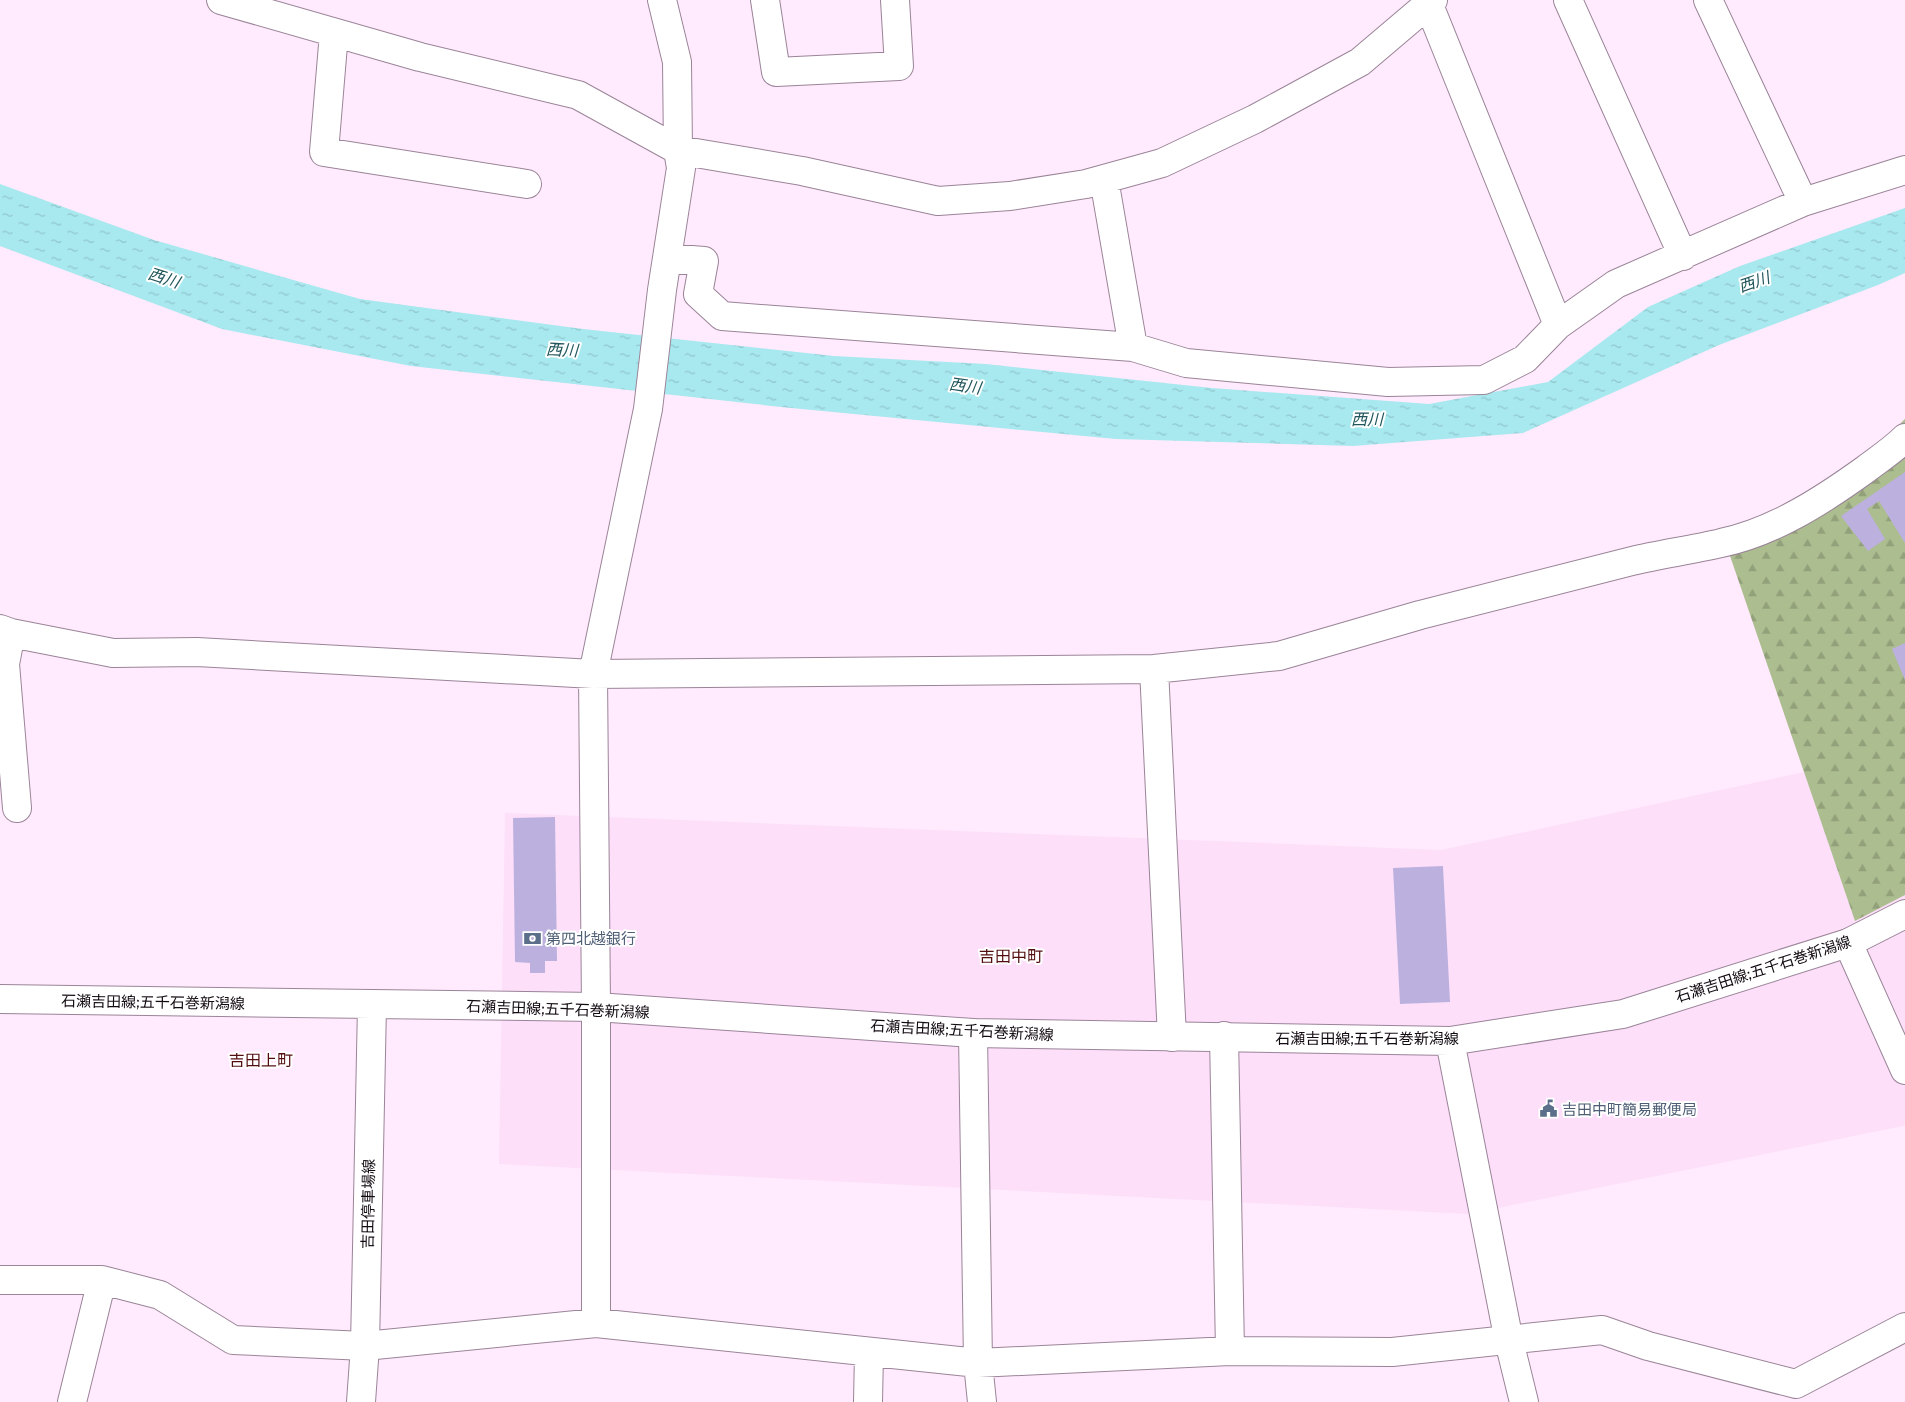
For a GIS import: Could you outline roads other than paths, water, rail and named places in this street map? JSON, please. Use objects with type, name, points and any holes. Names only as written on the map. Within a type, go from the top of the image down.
[{"type":"street","points":[[221,0],[420,57],[578,95],[678,150],[802,171],[938,201],[1010,196],[1086,184],[1162,163],[1255,119],[1360,62],[1418,6],[1558,325]]},
{"type":"street","points":[[596,1324],[593,674],[648,409],[662,290],[682,168],[678,150],[677,62],[662,0]]},
{"type":"street","points":[[765,0],[776,72],[899,66],[895,0]]},
{"type":"street","points":[[1568,0],[1682,256]]},
{"type":"street","points":[[1708,0],[1803,202]]},
{"type":"street","points":[[334,32],[324,152],[527,184]]},
{"type":"street","points":[[667,258],[704,261],[698,294],[722,316],[1133,347],[1186,364],[1388,382],[1484,380],[1525,359],[1558,325],[1616,284],[1803,202],[1905,170]]},
{"type":"street","points":[[1104,179],[1133,347]]},
{"type":"street","points":[[17,808],[5,664],[6,631],[114,653],[197,652],[593,674],[1154,669],[1279,656],[1420,616],[1612,566],[1661,554],[1723,543],[1772,527],[1842,486],[1896,448],[1905,438]]},
{"type":"street","points":[[1154,669],[1172,1037]]},
{"type":"street","name":"石瀬吉田線;五千石巻新潟線","points":[[0,999],[596,1007],[973,1033],[1450,1041],[1623,1014],[1848,943],[1905,914]]},
{"type":"street","points":[[1848,943],[1905,1070]]},
{"type":"street","name":"吉田停車場線","points":[[361,1402],[365,1346],[372,1005]]},
{"type":"street","points":[[973,1033],[978,1363],[982,1402]]},
{"type":"street","points":[[1224,1036],[1230,1351]]},
{"type":"street","points":[[1450,1041],[1509,1341],[1524,1402]]},
{"type":"street","points":[[0,1280],[102,1280],[160,1295],[234,1340],[365,1346],[596,1324],[978,1363],[1230,1351],[1392,1352],[1602,1330],[1648,1346],[1796,1384],[1905,1327]]},
{"type":"street","points":[[72,1402],[102,1280]]},
{"type":"street","points":[[868,1402],[869,1353]]},
{"type":"water","name":"西川","points":[[0,184],[154,240],[360,299],[583,329],[834,356],[986,364],[1212,388],[1429,404],[1548,382],[1648,307],[1740,266],[1905,208],[1905,273],[1719,345],[1523,433],[1353,446],[1116,439],[781,407],[411,366],[222,329],[0,246]]},
{"type":"place","name":"第四北越銀行","points":[[532,938]]},
{"type":"place","name":"吉田中町簡易郵便局","points":[[1548,1109]]},
{"type":"district","name":"吉田中町","points":[[1011,956]]},
{"type":"district","name":"吉田上町","points":[[261,1060]]}]
